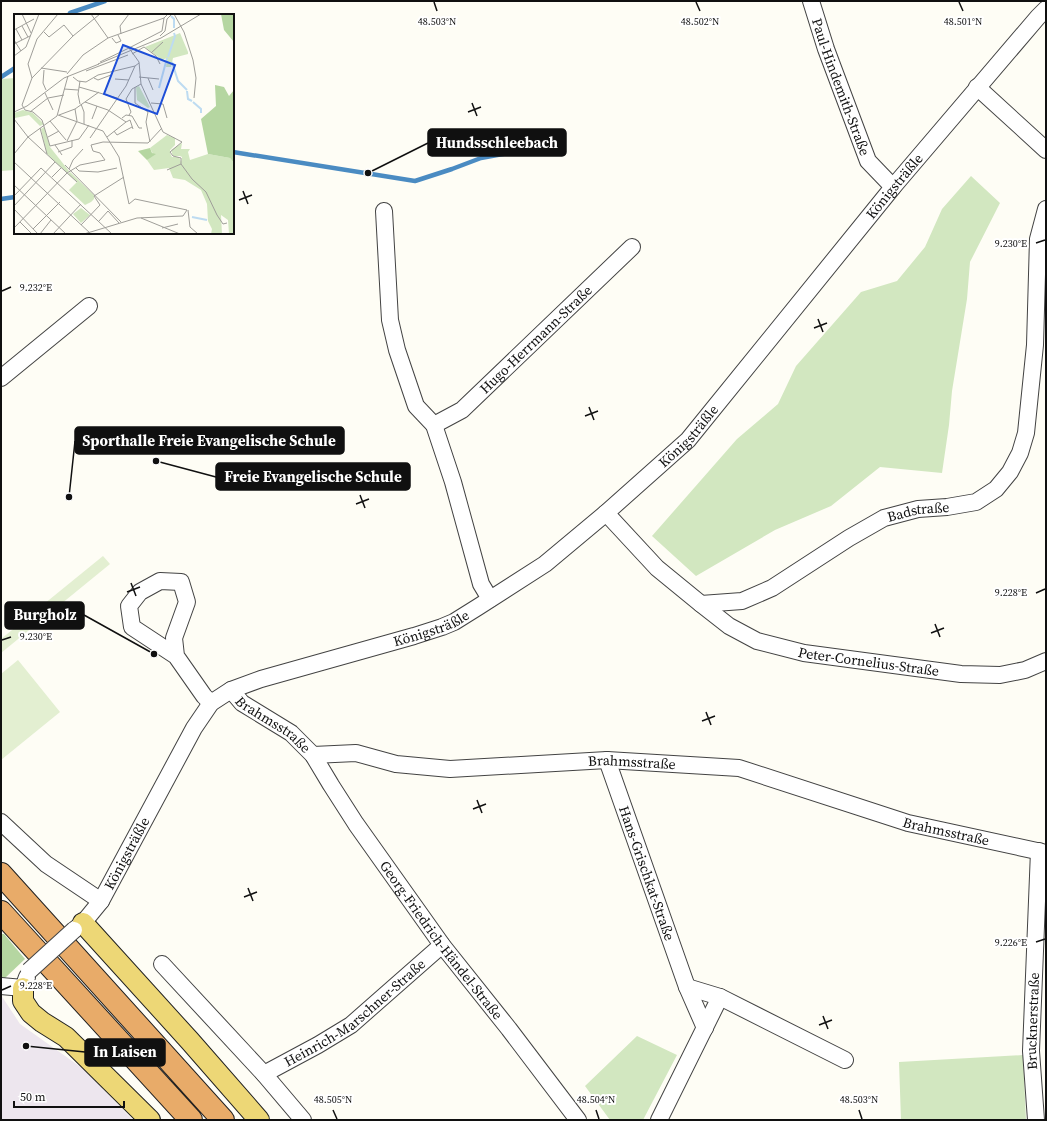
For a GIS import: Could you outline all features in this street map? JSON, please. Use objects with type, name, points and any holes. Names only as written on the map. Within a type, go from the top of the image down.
[{"type":"highway","points":[[1,874],[224,1120]]},
{"type":"highway","points":[[1,912],[191,1120]]},
{"type":"main road","points":[[78,926],[190,1041],[260,1120]]},
{"type":"main road","points":[[26,980],[23,1001],[31,1013],[42,1022],[66,1037],[150,1120]]},
{"type":"street","name":"Paul-Hindemith-Straße","points":[[811,1],[826,49],[868,161],[893,187]]},
{"type":"street","name":"Königsträßle","points":[[26,980],[101,901],[194,728],[211,703],[231,690],[261,680],[442,627],[465,616],[545,564],[606,513],[688,440],[893,187],[977,87],[1046,9]]},
{"type":"street","points":[[977,87],[1046,150]]},
{"type":"street","name":"Badstraße","points":[[700,604],[742,601],[772,588],[849,538],[884,518],[918,508],[947,507],[976,502],[996,489],[1010,472],[1020,453],[1026,433],[1035,344],[1038,239],[1046,209]]},
{"type":"street","points":[[384,211],[390,320],[397,350],[416,406],[434,426],[453,482],[481,584],[490,599]]},
{"type":"street","name":"Hugo-Herrmann-Straße","points":[[434,426],[462,410],[632,247]]},
{"type":"street","points":[[1,378],[88,306]]},
{"type":"street","points":[[606,513],[657,568],[700,604]]},
{"type":"street","points":[[176,656],[174,638],[187,602],[181,582],[160,581],[140,592],[129,606],[132,627],[176,656],[204,696],[211,703]]},
{"type":"street","name":"Peter-Cornelius-Straße","points":[[700,604],[729,626],[757,641],[804,653],[969,674],[1000,675],[1026,670],[1046,661]]},
{"type":"street","name":"Brahmsstraße","points":[[231,690],[242,703],[291,733],[313,755],[356,753],[396,764],[450,769],[607,760],[739,768],[908,823],[1042,852]]},
{"type":"street","name":"Georg-Friedrich-Händel-Straße","points":[[313,755],[359,827],[442,945],[509,1029],[578,1120]]},
{"type":"street","name":"Hans-Grischkat-Straße","points":[[607,760],[687,987],[705,1028]]},
{"type":"street","points":[[1,822],[46,864],[101,901]]},
{"type":"street","name":"Brucknerstraße","points":[[1036,1120],[1031,1051],[1042,852]]},
{"type":"street","name":"Heinrich-Marschner-Straße","points":[[264,1074],[318,1045],[351,1025],[442,945]]},
{"type":"street","points":[[162,964],[264,1074],[303,1120]]},
{"type":"street","points":[[1,986],[26,980]]},
{"type":"street","points":[[687,987],[720,996],[845,1060]]},
{"type":"street","points":[[659,1120],[720,996]]},
{"type":"shaded area","points":[[1,995],[20,1024],[82,1068],[133,1120],[1,1120]]},
{"type":"green space","points":[[14,78],[14,170],[1,171],[1,79]]},
{"type":"green space","points":[[971,176],[1000,203],[970,262],[967,299],[952,391],[942,473],[880,467],[831,506],[775,530],[696,576],[652,536],[737,439],[778,404],[796,366],[861,292],[897,281],[925,247],[942,209]]},
{"type":"green space","points":[[103,556],[110,564],[1,653],[1,639]]},
{"type":"green space","points":[[18,660],[60,712],[1,760],[1,674]]},
{"type":"green space","points":[[1,934],[4,934],[25,959],[5,978],[1,978]]},
{"type":"green space","points":[[637,1036],[677,1055],[643,1120],[610,1120],[585,1086]]},
{"type":"green space","points":[[1023,1055],[1026,1120],[901,1120],[899,1062]]},
{"type":"waterway","points":[[70,14],[105,1]]},
{"type":"waterway","points":[[1,77],[14,69]]},
{"type":"waterway","points":[[234,152],[415,181],[481,158],[520,151],[543,149]]},
{"type":"waterway","points":[[1,199],[14,197]]},
{"type":"place","name":"Hundsschleebach","points":[[368,173]]},
{"type":"place","name":"Freie Evangelische Schule","points":[[156,461]]},
{"type":"place","name":"Sporthalle Freie Evangelische Schule","points":[[69,497]]},
{"type":"place","name":"Burgholz","points":[[154,654]]},
{"type":"place","name":"In Laisen","points":[[26,1046]]}]
